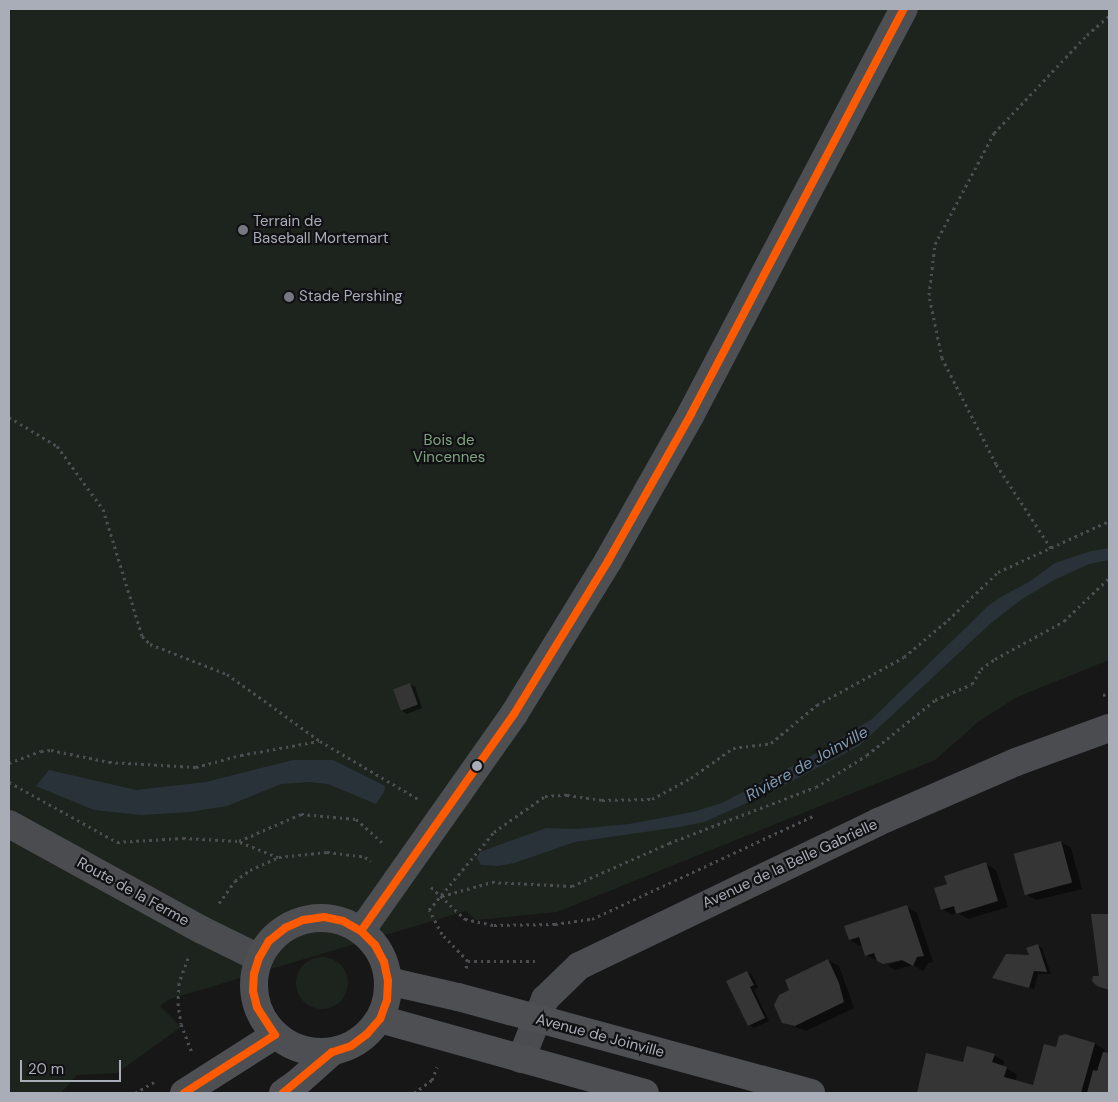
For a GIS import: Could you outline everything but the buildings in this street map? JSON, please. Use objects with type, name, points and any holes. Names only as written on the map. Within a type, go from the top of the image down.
[{"type":"main road","points":[[361,931],[514,714],[608,562],[691,414],[904,9]]},
{"type":"main road","points":[[324,917],[344,921],[361,931],[375,945],[384,962],[388,981],[387,1000],[380,1018],[367,1034],[351,1046],[332,1052],[305,1050],[292,1046],[275,1035],[257,1007],[253,991],[254,974],[259,958],[270,941],[285,928],[303,920],[324,917]]},
{"type":"main road","name":"Avenue de Joinville","points":[[388,981],[458,997],[811,1093]]},
{"type":"main road","points":[[380,1018],[645,1093]]},
{"type":"main road","points":[[184,1093],[275,1035]]},
{"type":"main road","points":[[283,1093],[332,1052]]},
{"type":"street","name":"Avenue de la Belle Gabrielle","points":[[521,1059],[545,999],[579,966],[878,822],[1016,762],[1109,728]]},
{"type":"street","name":"Route de la Ferme","points":[[9,824],[202,930],[259,958]]},
{"type":"path","points":[[1050,548],[996,464],[942,358],[929,295],[935,244],[994,133],[1087,35],[1109,16]]},
{"type":"path","points":[[9,417],[57,446],[103,509],[142,636],[150,644],[227,674],[320,741],[418,799],[442,816]]},
{"type":"path","points":[[544,962],[468,961],[442,934],[429,910],[494,832],[545,796],[567,795],[602,800],[652,800],[691,778],[733,748],[771,743],[817,705],[904,657],[948,620],[998,572],[1109,521]]},
{"type":"path","points":[[441,897],[492,882],[572,886],[668,843],[816,787],[867,755],[935,700],[972,684],[981,669],[995,659],[1064,621],[1109,578]]},
{"type":"path","points":[[1100,696],[1109,693]]},
{"type":"path","points":[[9,763],[41,751],[51,750],[109,762],[196,767],[241,754],[320,741]]},
{"type":"path","points":[[9,782],[117,842],[183,838],[239,841],[279,857]]},
{"type":"path","points":[[441,897],[465,920],[494,925],[555,924],[592,919],[818,813]]},
{"type":"path","points":[[239,841],[301,814],[356,819],[408,865]]},
{"type":"path","points":[[217,906],[236,881],[250,870],[279,857],[328,852],[365,857],[373,862]]},
{"type":"path","points":[[188,958],[179,983],[178,1003],[181,1024],[195,1057]]},
{"type":"path","points":[[464,973],[468,961]]},
{"type":"path","points":[[414,1093],[432,1080]]},
{"type":"green space","name":"Bois de Vincennes","points":[[9,9],[1109,9],[1109,660],[1017,697],[978,722],[935,760],[557,912],[476,920],[466,911],[170,999],[160,1006],[181,1027],[117,1073],[77,1075],[61,1093],[9,1093]]},
{"type":"green space","points":[[322,957],[332,959],[340,965],[346,973],[348,983],[346,993],[340,1001],[332,1007],[322,1009],[312,1007],[304,1001],[298,993],[296,983],[298,973],[304,965],[312,959]]},
{"type":"water","name":"Rivière de Joinville","points":[[1109,548],[1109,560],[1089,564],[1056,579],[1022,599],[991,623],[859,746],[771,792],[704,822],[575,842],[514,863],[497,866],[481,865],[477,858],[480,852],[546,828],[576,829],[629,824],[693,812],[722,803],[813,755],[872,719],[988,606],[999,598],[1029,582],[1055,563],[1091,551]]},
{"type":"water","points":[[293,760],[333,760],[385,786],[384,792],[376,804],[328,784],[310,782],[281,784],[227,806],[190,812],[141,815],[94,810],[36,786],[49,770],[136,790],[206,782]]},
{"type":"transit line","points":[[361,931],[514,714],[608,561],[691,414],[904,9]]},
{"type":"transit line","points":[[184,1093],[275,1035],[257,1007],[253,991],[254,974],[259,958],[269,941],[285,928],[303,920],[324,917],[343,921],[361,931],[375,945],[384,962],[388,981],[387,1000],[380,1019],[367,1034],[351,1046],[332,1052],[283,1093]]},
{"type":"place","name":"Terrain de Baseball Mortemart","points":[[243,230]]},
{"type":"place","name":"Stade Pershing","points":[[289,297]]}]
